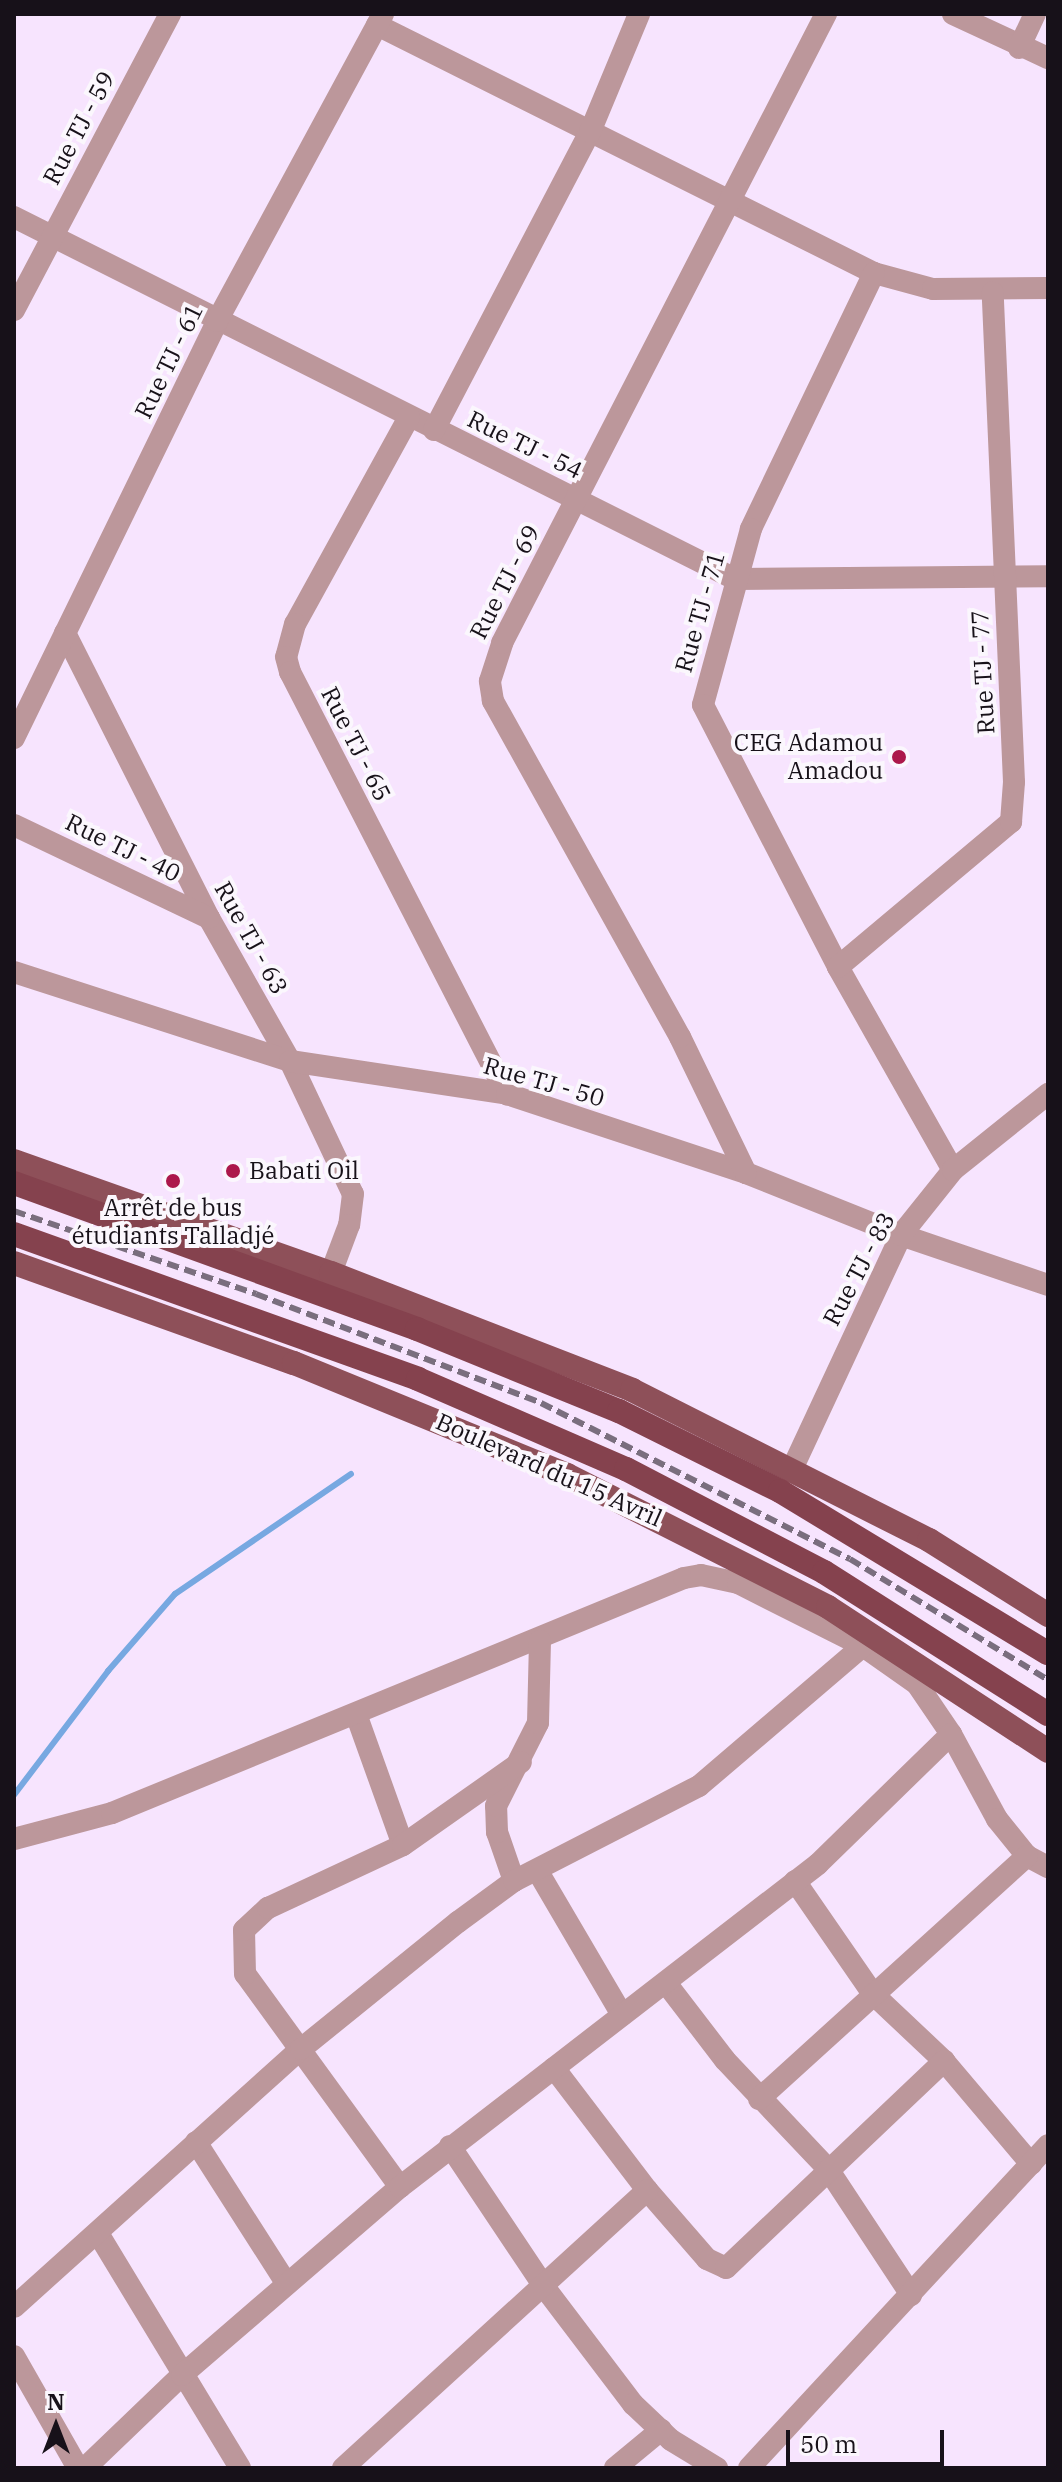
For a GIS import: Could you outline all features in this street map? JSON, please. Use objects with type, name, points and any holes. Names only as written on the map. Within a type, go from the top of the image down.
[{"type":"highway","points":[[14,1183],[417,1329],[619,1411],[780,1491],[1048,1653]]},
{"type":"highway","name":"Boulevard du 15 Avril","points":[[14,1234],[418,1379],[626,1469],[824,1572],[1048,1714]]},
{"type":"main road","points":[[14,1161],[331,1273],[632,1390],[793,1467],[1043,1606]]},
{"type":"main road","name":"Boulevard du 15 Avril","points":[[14,1263],[294,1363],[567,1475],[828,1607],[1048,1751]]},
{"type":"street","name":"Rue TJ - 59","points":[[14,310],[170,14]]},
{"type":"street","points":[[434,430],[590,132],[639,14]]},
{"type":"street","name":"Rue TJ - 69","points":[[746,1173],[680,1037],[493,701],[493,664],[826,14]]},
{"type":"street","points":[[953,14],[1019,48],[1048,58]]},
{"type":"street","points":[[1019,48],[1035,14]]},
{"type":"street","points":[[380,20],[590,132],[874,273],[933,289],[993,292],[1048,288]]},
{"type":"street","name":"Rue TJ - 61","points":[[14,738],[217,321],[380,20]]},
{"type":"street","name":"Rue TJ - 54","points":[[14,217],[735,579],[1048,576]]},
{"type":"street","name":"Rue TJ - 71","points":[[874,273],[786,450],[735,579],[703,705],[838,967],[953,1170]]},
{"type":"street","name":"Rue TJ - 77","points":[[838,967],[1011,822],[1014,782],[993,292]]},
{"type":"street","name":"Rue TJ - 65","points":[[409,417],[295,624],[286,657],[507,1094]]},
{"type":"street","name":"Rue TJ - 63","points":[[65,633],[209,918],[290,1061],[353,1194],[349,1225],[331,1273]]},
{"type":"street","name":"Rue TJ - 40","points":[[14,825],[209,918]]},
{"type":"street","name":"Rue TJ - 50","points":[[14,972],[290,1061],[507,1094],[746,1173],[901,1235],[1048,1285]]},
{"type":"street","name":"Rue TJ - 83","points":[[793,1467],[901,1235],[953,1170],[1048,1094]]},
{"type":"street","points":[[14,1839],[112,1813],[540,1641],[684,1578],[701,1575],[738,1583],[863,1646],[917,1684],[951,1734],[997,1819],[1027,1856],[1048,1867]]},
{"type":"street","points":[[514,1881],[495,1820],[496,1806],[521,1762],[538,1723],[540,1641]]},
{"type":"street","points":[[14,2307],[99,2235],[146,2183],[301,2049],[514,1881],[699,1786],[863,1646]]},
{"type":"street","points":[[356,1714],[403,1845]]},
{"type":"street","points":[[85,2468],[182,2375],[400,2187],[795,1881],[951,1734]]},
{"type":"street","points":[[400,2187],[245,1974],[244,1930],[268,1908],[403,1845],[521,1762]]},
{"type":"street","points":[[759,2099],[1027,1856]]},
{"type":"street","points":[[537,1870],[622,2015]]},
{"type":"street","points":[[795,1881],[873,1994],[944,2061],[1031,2164]]},
{"type":"street","points":[[666,1983],[759,2099],[828,2169],[911,2295]]},
{"type":"street","points":[[554,2068],[647,2190],[707,2259],[726,2268],[944,2061]]},
{"type":"street","points":[[196,2142],[286,2283]]},
{"type":"street","points":[[749,2468],[1048,2145]]},
{"type":"street","points":[[450,2146],[545,2288],[633,2404],[661,2430],[717,2468]]},
{"type":"street","points":[[343,2468],[545,2288],[647,2190]]},
{"type":"street","points":[[99,2235],[240,2468]]},
{"type":"street","points":[[14,2356],[78,2468]]},
{"type":"street","points":[[615,2468],[661,2430]]},
{"type":"waterway","points":[[14,1795],[108,1671],[175,1594],[351,1474]]},
{"type":"railway","points":[[14,1211],[256,1294],[541,1403],[850,1559],[1048,1680]]},
{"type":"place","name":"CEG Adamou Amadou","points":[[899,757]]},
{"type":"place","name":"Babati Oil","points":[[233,1171]]},
{"type":"place","name":"Arrêt de bus étudiants Talladjé","points":[[173,1181]]}]
